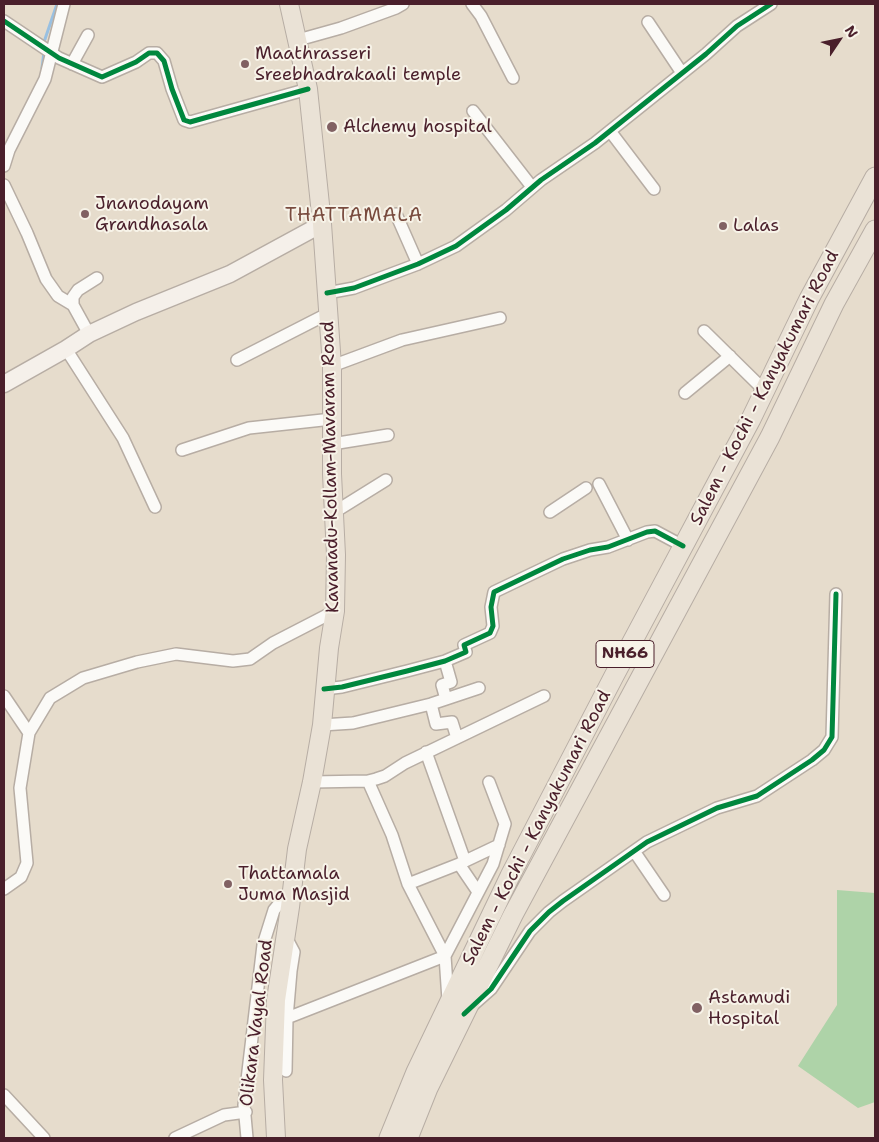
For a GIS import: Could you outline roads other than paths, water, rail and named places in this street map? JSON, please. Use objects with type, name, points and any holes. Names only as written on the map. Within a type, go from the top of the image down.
[{"type":"highway","name":"Salem - Kochi - Kanyakumari Road","points":[[408,1138],[456,1008],[510,876],[765,391],[810,299],[875,176]]},
{"type":"highway","name":"Salem - Kochi - Kanyakumari Road","points":[[389,1138],[406,1094],[513,915],[770,437],[834,304],[875,230]]},
{"type":"main road","name":"Kavanadu-Kollam-Mavaram Road","points":[[276,1138],[273,1080],[276,1000],[297,849],[322,725],[324,690],[335,610],[336,555],[332,444],[332,366],[322,224],[308,89],[288,4]]},
{"type":"main road","points":[[4,384],[90,334],[136,312],[230,274],[322,224]]},
{"type":"street","points":[[4,166],[9,150],[45,79],[64,4]]},
{"type":"street","points":[[298,40],[341,28],[396,8],[402,4]]},
{"type":"street","points":[[472,4],[481,16],[513,78]]},
{"type":"street","points":[[327,294],[354,288],[418,264],[456,246],[506,210],[532,187],[610,131],[737,26],[771,4]]},
{"type":"street","points":[[4,21],[59,58],[102,77],[136,62],[149,53],[158,53],[164,61],[184,120],[190,122],[308,89]]},
{"type":"street","points":[[648,22],[682,73]]},
{"type":"street","points":[[72,64],[88,34]]},
{"type":"street","points":[[473,111],[532,187]]},
{"type":"street","points":[[610,131],[654,189]]},
{"type":"street","points":[[4,185],[46,279],[58,296],[73,305],[90,334]]},
{"type":"street","points":[[396,214],[418,264]]},
{"type":"street","points":[[73,305],[73,297],[78,290],[97,278]]},
{"type":"street","points":[[237,360],[329,313]]},
{"type":"street","points":[[332,366],[402,340],[500,318]]},
{"type":"street","points":[[704,331],[765,391]]},
{"type":"street","points":[[66,349],[123,438],[155,507]]},
{"type":"street","points":[[685,393],[730,356]]},
{"type":"street","points":[[182,450],[249,428],[332,420]]},
{"type":"street","points":[[332,444],[388,434]]},
{"type":"street","points":[[334,513],[386,480]]},
{"type":"street","points":[[599,484],[628,540]]},
{"type":"street","points":[[550,512],[586,488]]},
{"type":"street","points":[[324,690],[445,661],[466,652],[464,645],[490,633],[493,626],[491,607],[494,592],[563,559],[590,550],[608,547],[647,532],[655,531],[683,546]]},
{"type":"street","points":[[368,781],[392,835],[408,884],[445,956],[456,1008],[491,989],[530,931],[548,912],[634,851],[648,842],[717,808],[757,796],[824,750],[832,738],[836,594]]},
{"type":"street","points":[[4,889],[21,877],[27,863],[20,788],[28,733],[50,698],[83,678],[137,662],[176,654],[233,661],[250,659],[273,643],[335,610]]},
{"type":"street","points":[[445,661],[451,682],[442,685],[446,699]]},
{"type":"street","points":[[322,725],[353,723],[431,704],[479,688]]},
{"type":"street","points":[[4,696],[28,733]]},
{"type":"street","points":[[312,782],[368,781],[384,776],[426,752],[544,696]]},
{"type":"street","points":[[431,704],[436,724],[452,722],[458,738]]},
{"type":"street","points":[[426,752],[462,862],[478,892]]},
{"type":"street","points":[[287,1018],[445,956],[493,864],[505,824],[489,782]]},
{"type":"street","points":[[408,884],[499,845]]},
{"type":"street","points":[[634,851],[664,895]]},
{"type":"street","name":"Olikara Vayal Road","points":[[247,1138],[244,1106],[263,945],[274,910],[293,886]]},
{"type":"street","points":[[285,935],[294,952],[287,1018],[286,1071]]},
{"type":"street","points":[[4,1095],[44,1138]]},
{"type":"street","points":[[175,1138],[224,1115],[246,1112]]},
{"type":"waterway","points":[[44,42],[57,4]]},
{"type":"waterway","points":[[42,68],[44,52]]},
{"type":"place","name":"Maathrasseri Sreebhadrakaali temple","points":[[245,64]]},
{"type":"place","name":"Alchemy hospital","points":[[332,127]]},
{"type":"place","name":"Jnanodayam Grandhasala","points":[[85,214]]},
{"type":"place","name":"Lalas","points":[[723,226]]},
{"type":"place","name":"Thattamala Juma Masjid","points":[[228,884]]},
{"type":"place","name":"Astamudi Hospital","points":[[697,1008]]},
{"type":"district","name":"THATTAMALA","points":[[354,216]]}]
